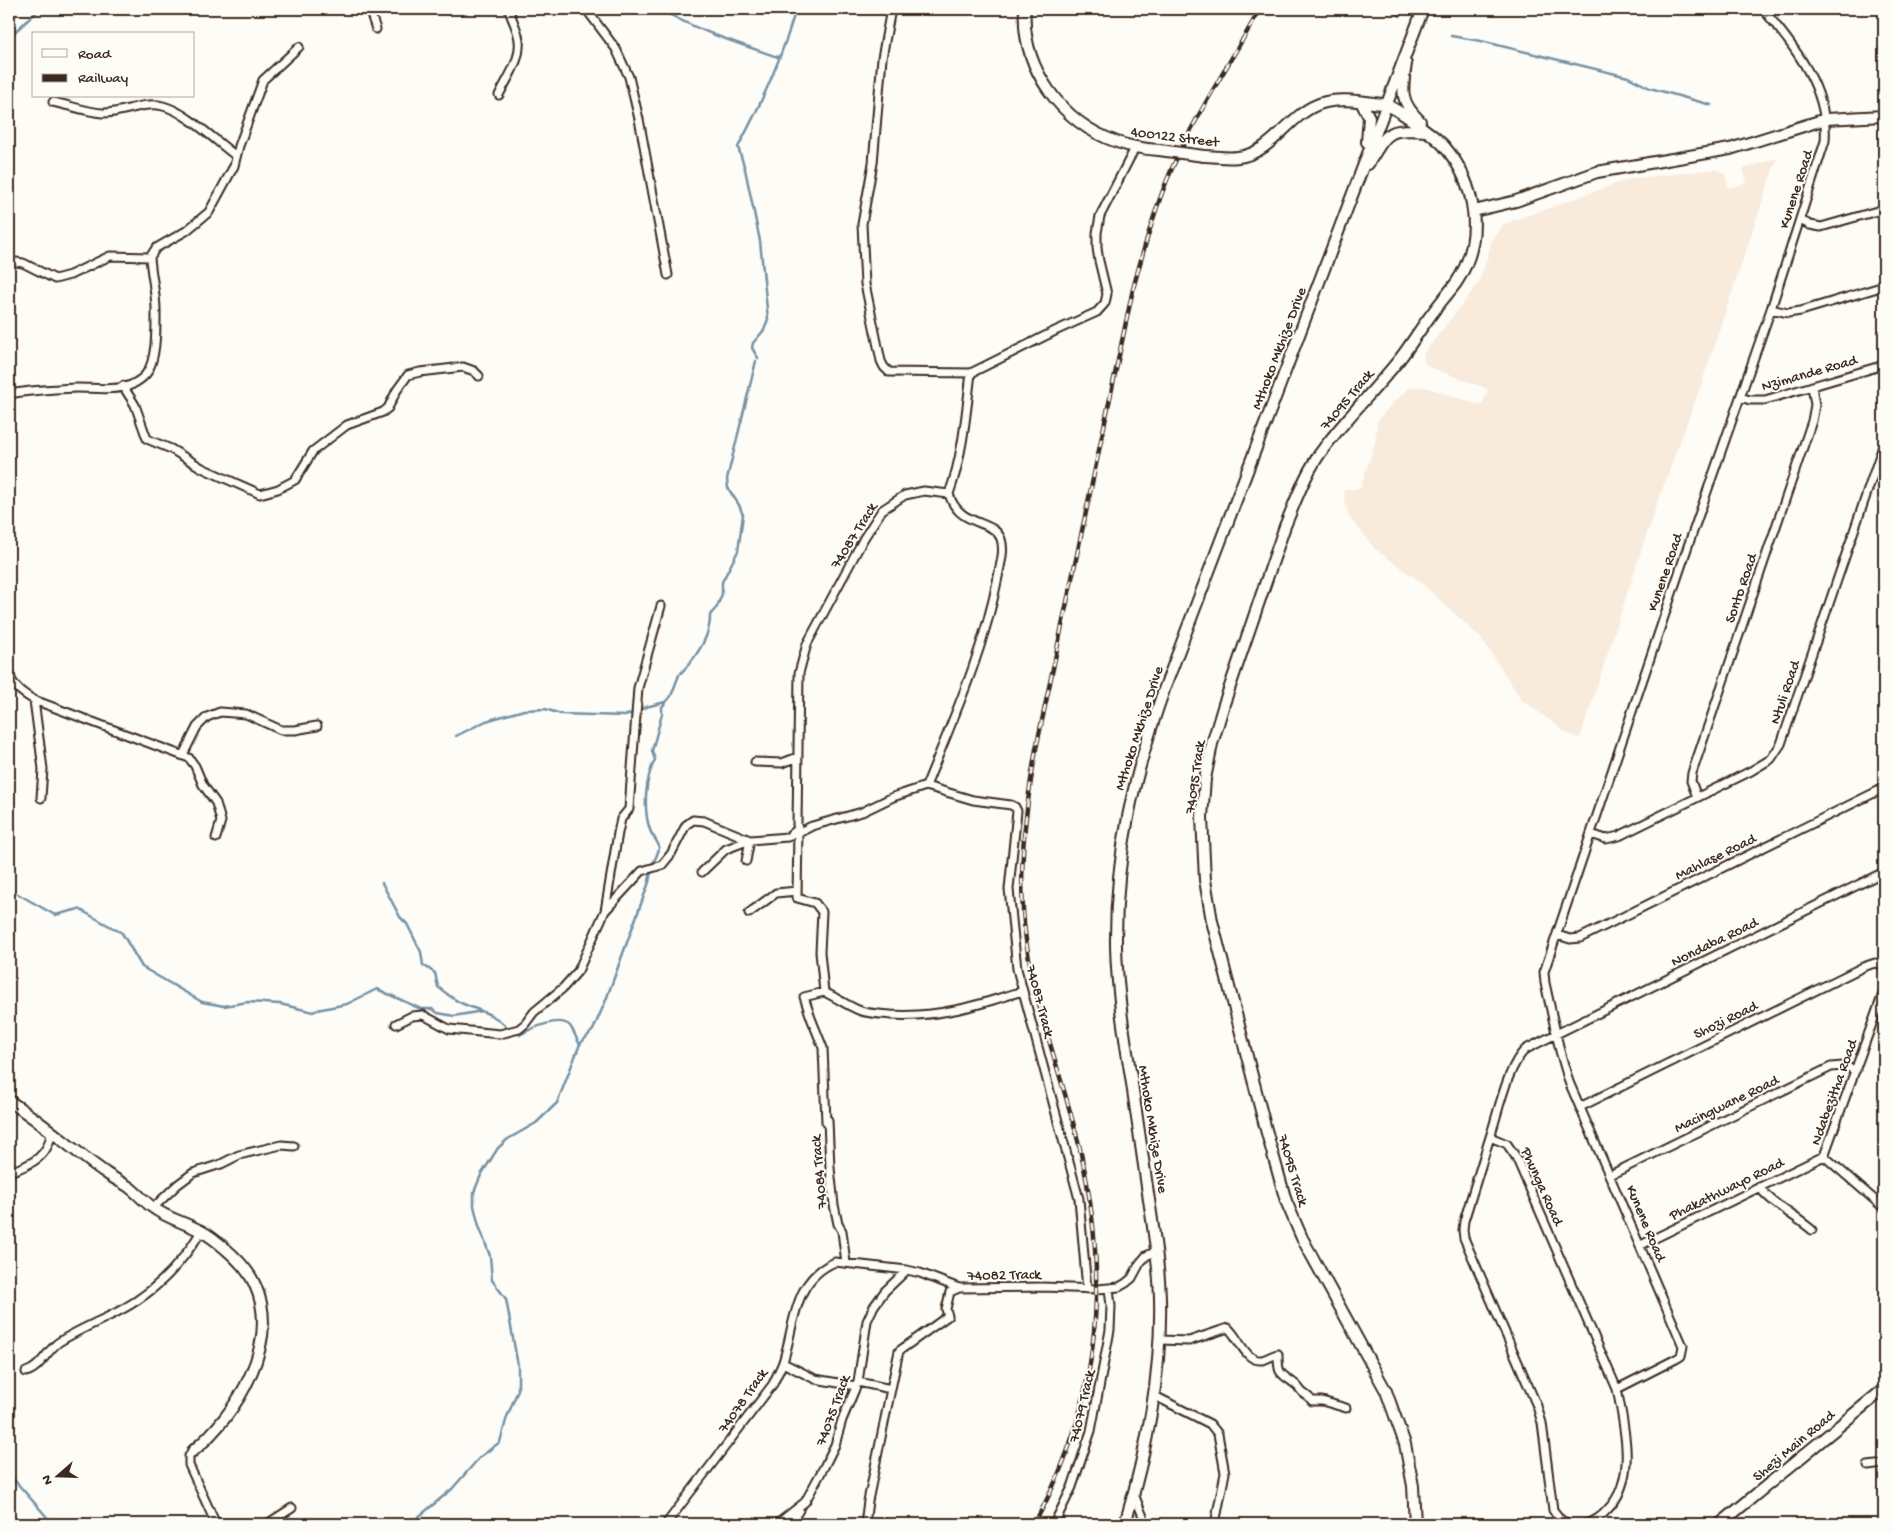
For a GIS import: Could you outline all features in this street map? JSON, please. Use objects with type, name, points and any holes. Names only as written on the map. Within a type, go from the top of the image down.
[{"type":"street","points":[[369,9],[376,29]]},
{"type":"street","points":[[499,94],[514,65],[520,47],[509,9]]},
{"type":"street","points":[[586,9],[616,49],[629,77],[639,119],[668,275]]},
{"type":"street","points":[[891,9],[882,58],[873,163],[862,224],[866,284],[881,361],[889,372],[971,373],[1102,308],[1107,294],[1098,261],[1097,233],[1100,216],[1135,148]]},
{"type":"street","name":"400122 Street","points":[[1025,9],[1026,34],[1031,53],[1043,82],[1052,95],[1065,111],[1082,125],[1098,134],[1135,148],[1230,158],[1248,155],[1269,144],[1302,112],[1324,102],[1386,104]]},
{"type":"street","name":"Mthoko Mkhize Drive","points":[[1124,1524],[1134,1494],[1147,1441],[1155,1396],[1160,1340],[1157,1252],[1118,990],[1116,946],[1118,892],[1128,809],[1148,734],[1165,687],[1423,9]]},
{"type":"street","name":"Kunene Road","points":[[1617,1389],[1676,1359],[1682,1352],[1683,1346],[1564,1069],[1544,972],[1823,152],[1826,119],[1812,78],[1804,61],[1763,9]]},
{"type":"street","points":[[1409,45],[1403,84],[1404,99],[1412,113],[1440,142]]},
{"type":"street","points":[[9,394],[130,385],[140,380],[148,372],[152,360],[156,311],[150,257],[156,248],[186,231],[209,212],[234,166],[251,110],[264,80],[299,47]]},
{"type":"street","points":[[53,102],[100,113],[114,113],[149,105],[163,106],[185,117],[236,156]]},
{"type":"street","points":[[1361,102],[1369,117],[1365,158]]},
{"type":"street","name":"74095 Track","points":[[1386,104],[1427,132],[1450,153],[1463,175],[1471,195],[1475,228],[1472,246],[1467,261],[1456,282],[1402,356],[1322,450],[1304,485],[1285,526],[1224,704],[1212,744],[1205,779],[1202,817],[1205,880],[1212,921],[1286,1200],[1302,1238],[1386,1391],[1405,1444],[1413,1486],[1415,1524]]},
{"type":"street","name":"Kunene Road","points":[[1474,211],[1516,201],[1597,172],[1730,149],[1826,119],[1884,116]]},
{"type":"street","points":[[1355,186],[1382,142],[1390,133],[1404,130],[1427,132]]},
{"type":"street","points":[[1800,220],[1821,227],[1884,209]]},
{"type":"street","points":[[9,261],[23,263],[55,279],[70,275],[110,256],[150,257]]},
{"type":"street","points":[[1771,309],[1788,313],[1801,311],[1884,286]]},
{"type":"street","name":"Nzimande Road","points":[[1740,397],[1758,401],[1884,365]]},
{"type":"street","points":[[123,386],[135,405],[147,439],[170,449],[202,468],[260,494],[278,489],[295,480],[313,451],[347,426],[383,412],[388,408],[396,390],[408,375],[463,367],[474,371],[479,376]]},
{"type":"street","points":[[702,872],[726,849],[750,840],[788,837],[798,829],[802,831],[812,826],[862,812],[893,797],[926,786],[965,690],[987,628],[1002,548],[1000,536],[995,531],[960,514],[953,506],[949,494],[955,477],[961,446],[971,373]]},
{"type":"street","name":"Sonto Road","points":[[1697,797],[1691,781],[1692,773],[1812,421],[1815,405],[1812,386]]},
{"type":"street","name":"Ntuli Road","points":[[1591,834],[1606,839],[1618,836],[1766,762],[1777,751],[1884,443]]},
{"type":"street","name":"74087 Track","points":[[797,891],[799,673],[807,644],[864,538],[882,510],[904,495],[924,491],[949,494]]},
{"type":"street","points":[[396,1024],[412,1016],[423,1014],[448,1029],[500,1034],[519,1029],[534,1012],[562,988],[578,971],[605,911],[621,820],[629,809],[638,688],[661,606]]},
{"type":"street","points":[[9,676],[18,690],[34,700],[93,724],[183,755],[192,762],[203,785],[216,803],[220,821],[216,838]]},
{"type":"street","points":[[34,700],[44,778],[40,798]]},
{"type":"street","points":[[183,755],[197,727],[207,718],[220,712],[246,714],[280,730],[295,730],[317,726]]},
{"type":"street","points":[[755,762],[782,763],[798,757]]},
{"type":"street","name":"74087 Track","points":[[926,786],[973,800],[1010,806],[1017,811],[1010,890],[1017,969],[1079,1200],[1086,1289]]},
{"type":"street","name":"Mahlase Road","points":[[1557,935],[1570,939],[1580,938],[1884,788]]},
{"type":"street","points":[[605,911],[642,871],[662,865],[671,854],[688,822],[693,820],[704,821],[750,840]]},
{"type":"street","points":[[746,861],[750,840]]},
{"type":"street","name":"Nondaba Road","points":[[1557,1034],[1884,872]]},
{"type":"street","points":[[749,913],[776,894],[797,891],[797,898],[816,903],[822,912],[820,952],[824,992],[858,1010],[869,1013],[903,1016],[930,1015],[952,1012],[1022,991]]},
{"type":"street","name":"Shozi Road","points":[[1580,1107],[1863,967],[1876,963],[1884,965]]},
{"type":"street","name":"Ndabezitha Road","points":[[1884,991],[1824,1156],[1884,1208]]},
{"type":"street","name":"74084 Track","points":[[824,992],[804,997],[810,1018],[823,1048],[830,1168],[846,1263]]},
{"type":"street","points":[[1557,1034],[1526,1049],[1519,1055],[1513,1066],[1464,1221],[1464,1238],[1537,1406],[1542,1423],[1553,1510],[1561,1520],[1570,1524]]},
{"type":"street","name":"Macingwane Road","points":[[1610,1175],[1831,1067],[1843,1066],[1856,1070]]},
{"type":"street","points":[[9,1101],[106,1173],[130,1188],[153,1208],[202,1230],[237,1260],[250,1274],[258,1292],[264,1328],[261,1348],[252,1371],[234,1406],[208,1439],[189,1456],[189,1464],[215,1522],[218,1524]]},
{"type":"street","points":[[9,1172],[35,1160],[47,1150],[51,1131]]},
{"type":"street","name":"Phunga Road","points":[[1490,1137],[1507,1144],[1513,1151],[1617,1389],[1625,1452],[1624,1478],[1620,1493],[1610,1507],[1591,1523],[1585,1524]]},
{"type":"street","points":[[153,1208],[177,1185],[193,1173],[222,1164],[239,1155],[281,1145],[294,1146]]},
{"type":"street","name":"Phakathwayo Road","points":[[1641,1245],[1824,1156]]},
{"type":"street","points":[[1759,1187],[1773,1204],[1800,1220],[1812,1230]]},
{"type":"street","points":[[26,1372],[37,1366],[58,1342],[119,1311],[147,1294],[177,1266],[202,1230]]},
{"type":"street","name":"74082 Track","points":[[814,1278],[827,1266],[835,1262],[907,1270],[959,1288],[1109,1288],[1119,1287],[1126,1283],[1132,1278],[1146,1256],[1157,1252]]},
{"type":"street","name":"74075 Track","points":[[777,1524],[805,1502],[835,1445],[842,1420],[857,1384],[867,1321],[874,1306],[885,1291],[907,1270]]},
{"type":"street","name":"74078 Track","points":[[666,1524],[773,1384],[783,1363],[794,1314],[800,1299],[814,1278]]},
{"type":"street","points":[[865,1524],[898,1351],[948,1316],[946,1309],[950,1292],[959,1288]]},
{"type":"street","name":"74079 Track","points":[[1054,1524],[1072,1487],[1092,1431],[1110,1330],[1111,1306],[1109,1288]]},
{"type":"street","points":[[1160,1340],[1189,1341],[1228,1328],[1245,1351],[1255,1359],[1260,1360],[1278,1354],[1278,1366],[1283,1376],[1294,1383],[1302,1392],[1309,1395],[1312,1400],[1346,1408]]},
{"type":"street","points":[[783,1363],[815,1379],[891,1389]]},
{"type":"street","name":"Shezi Main Road","points":[[1720,1524],[1884,1389]]},
{"type":"street","points":[[1155,1396],[1210,1424],[1218,1434],[1225,1473],[1215,1524]]},
{"type":"street","points":[[1868,1466],[1884,1464]]},
{"type":"street","points":[[1134,1494],[1146,1524]]},
{"type":"street","points":[[790,1524],[794,1515],[805,1502]]},
{"type":"street","points":[[267,1524],[292,1508]]},
{"type":"shaded area","points":[[1777,158],[1702,382],[1653,515],[1580,738],[1568,734],[1521,699],[1482,639],[1419,581],[1375,549],[1350,518],[1345,504],[1344,489],[1360,489],[1375,443],[1377,421],[1409,388],[1425,387],[1482,406],[1488,389],[1431,368],[1424,362],[1424,353],[1478,284],[1491,242],[1504,224],[1629,179],[1716,169],[1724,173],[1729,188],[1747,183],[1743,169]]},
{"type":"waterway","points":[[9,37],[40,9]]},
{"type":"waterway","points":[[660,9],[703,30],[778,57]]},
{"type":"waterway","points":[[758,358],[752,348],[753,343],[764,330],[768,319],[760,241],[745,169],[738,147],[771,80],[796,9]]},
{"type":"waterway","points":[[1387,9],[1400,16]]},
{"type":"waterway","points":[[1451,36],[1481,41],[1628,77],[1650,88],[1711,105]]},
{"type":"waterway","points":[[681,673],[697,653],[705,639],[710,623],[710,615],[717,607],[722,594],[722,582],[738,551],[743,515],[728,488],[727,479],[756,361]]},
{"type":"waterway","points":[[652,866],[659,847],[651,832],[646,813],[647,785],[655,760],[652,751],[662,714],[662,707],[671,696],[679,675]]},
{"type":"waterway","points":[[456,736],[486,721],[524,710],[545,709],[561,714],[625,716],[646,707],[665,702]]},
{"type":"waterway","points":[[410,1524],[452,1489],[480,1457],[500,1442],[507,1417],[518,1390],[518,1366],[506,1299],[492,1280],[490,1256],[479,1226],[474,1206],[474,1192],[481,1175],[498,1148],[508,1139],[536,1123],[557,1103],[580,1044],[593,1030],[606,1000],[649,882],[651,871]]},
{"type":"waterway","points":[[382,883],[400,917],[407,924],[421,952],[423,965],[435,973],[438,987],[461,1003],[499,1020],[509,1030]]},
{"type":"waterway","points":[[9,889],[55,915],[79,909],[122,933],[142,967],[202,1002],[224,1006],[248,1002],[280,1004],[313,1012],[347,1004],[377,989],[421,1009],[432,1009],[438,1013],[454,1016],[482,1011]]},
{"type":"waterway","points":[[514,1032],[520,1035],[552,1022],[565,1023],[570,1026],[580,1044]]},
{"type":"waterway","points":[[9,1474],[53,1524]]},
{"type":"railway","points":[[1034,1524],[1056,1479],[1073,1434],[1085,1388],[1093,1341],[1096,1294],[1095,1246],[1080,1149],[1036,993],[1023,916],[1022,868],[1032,773],[1133,289],[1148,234],[1177,158],[1211,93],[1260,9]]}]
